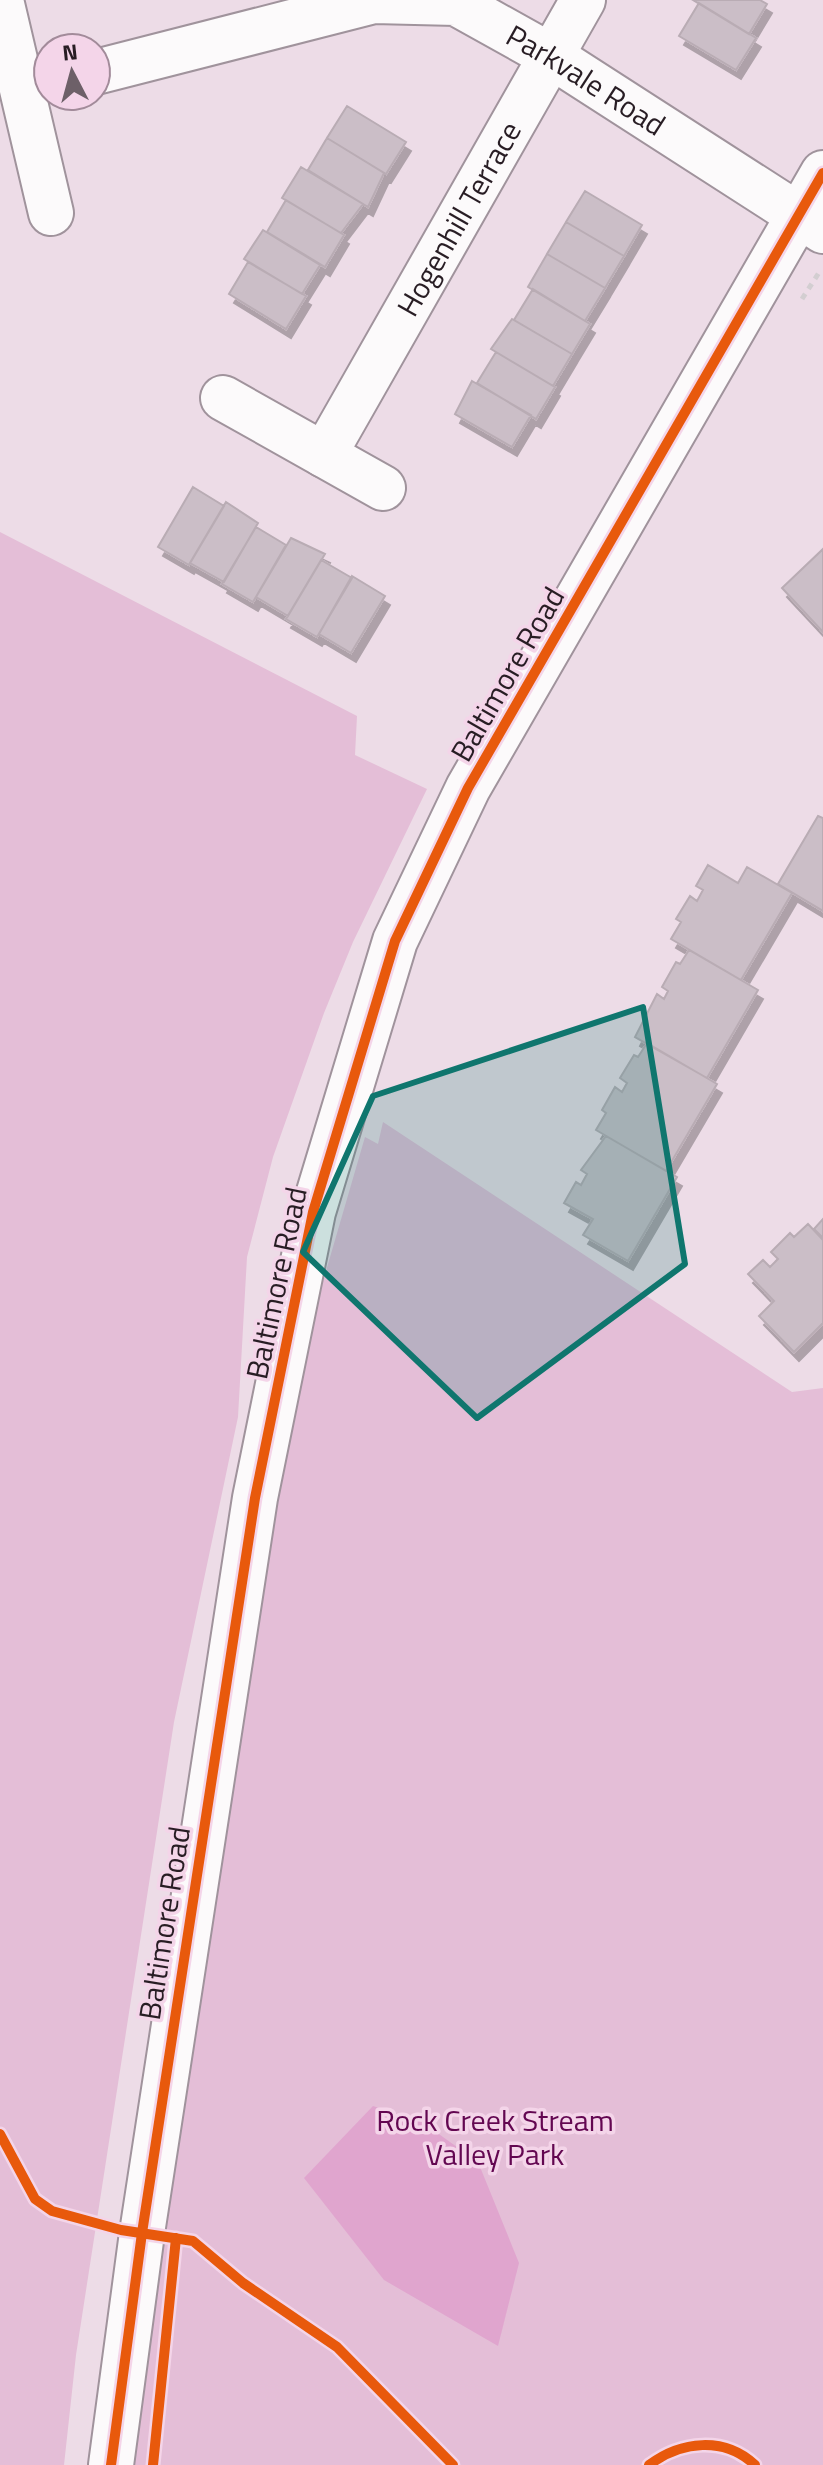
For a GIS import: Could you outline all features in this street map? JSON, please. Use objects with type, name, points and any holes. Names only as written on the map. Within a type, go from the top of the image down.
[{"type":"street","points":[[1,0],[32,79]]},
{"type":"street","name":"Hogenhill Terrace","points":[[329,447],[583,0]]},
{"type":"street","name":"Parkvale Road","points":[[112,68],[374,1],[456,3],[551,56],[811,224]]},
{"type":"street","points":[[38,112],[51,213]]},
{"type":"street","name":"Baltimore Road","points":[[111,2465],[144,2218],[255,1498],[313,1212],[395,941],[468,788],[811,224],[823,173]]},
{"type":"street","points":[[223,398],[329,447],[383,488]]},
{"type":"path","points":[[794,311],[823,265]]},
{"type":"highlighted area","points":[[643,1007],[685,1264],[477,1418],[303,1252],[373,1096]]},
{"type":"green space","points":[[0,532],[357,716],[355,755],[427,789],[353,942],[324,1013],[273,1157],[247,1257],[238,1417],[174,1722],[76,2355],[64,2465],[0,2465]]},
{"type":"green space","name":"Rock Creek Stream Valley Park","points":[[383,1122],[792,1392],[823,1388],[823,2465],[112,2465],[242,1634],[308,1333],[365,1137],[378,1144]]},
{"type":"shaded area","points":[[373,2106],[422,2122],[478,2162],[519,2263],[498,2346],[384,2280],[304,2178]]},
{"type":"building","points":[[693,0],[760,0],[767,4],[749,34]]},
{"type":"building","points":[[699,3],[756,38],[736,70],[679,36]]},
{"type":"building","points":[[347,106],[406,142],[386,174],[327,138]]},
{"type":"building","points":[[327,138],[384,173],[368,207],[308,170]]},
{"type":"building","points":[[301,167],[363,204],[341,233],[282,198]]},
{"type":"building","points":[[585,191],[642,225],[624,256],[566,222]]},
{"type":"building","points":[[286,200],[344,235],[325,267],[267,232]]},
{"type":"building","points":[[566,222],[624,256],[605,288],[547,254]]},
{"type":"building","points":[[263,230],[320,265],[302,294],[244,259]]},
{"type":"building","points":[[547,254],[605,288],[585,321],[528,287]]},
{"type":"building","points":[[248,262],[306,296],[286,329],[229,294]]},
{"type":"building","points":[[533,289],[590,324],[572,354],[514,320]]},
{"type":"building","points":[[512,319],[572,354],[553,386],[491,349]]},
{"type":"building","points":[[496,352],[555,387],[536,419],[477,383]]},
{"type":"building","points":[[472,381],[531,415],[512,447],[455,414]]},
{"type":"building","points":[[193,487],[224,506],[189,565],[158,547]]},
{"type":"building","points":[[226,502],[258,523],[224,582],[190,563]]},
{"type":"building","points":[[256,527],[286,545],[253,602],[222,584]]},
{"type":"building","points":[[291,538],[325,554],[288,616],[256,597]]},
{"type":"building","points":[[823,549],[823,632],[782,588]]},
{"type":"building","points":[[321,560],[352,578],[317,637],[286,619]]},
{"type":"building","points":[[352,576],[385,596],[351,653],[319,634]]},
{"type":"building","points":[[818,816],[823,818],[823,911],[778,884]]},
{"type":"building","points":[[708,865],[738,883],[747,867],[792,893],[741,980],[671,939],[681,922],[676,919],[690,896],[697,901],[703,890],[696,886]]},
{"type":"building","points":[[689,950],[758,990],[707,1078],[635,1037],[657,994],[664,999],[668,991],[662,987],[676,962],[680,964]]},
{"type":"building","points":[[647,1043],[717,1084],[666,1171],[596,1130],[606,1113],[602,1110],[615,1087],[622,1092],[627,1083],[620,1078],[634,1055],[638,1057]]},
{"type":"building","points":[[606,1136],[677,1177],[628,1261],[583,1235],[593,1219],[564,1203],[576,1182],[581,1185],[587,1174],[581,1170]]},
{"type":"building","points":[[823,1219],[823,1238],[814,1229]]},
{"type":"building","points":[[808,1224],[823,1240],[823,1323],[794,1352],[759,1316],[774,1301],[748,1274],[763,1260],[770,1267],[778,1259],[771,1252],[790,1233],[794,1237]]},
{"type":"cycle path","points":[[111,2465],[142,2233],[255,1498],[313,1212],[395,941],[468,788],[823,173]]},
{"type":"cycle path","points":[[0,2134],[35,2199],[52,2211],[121,2230],[193,2241],[243,2283],[337,2347],[453,2465]]},
{"type":"cycle path","points":[[153,2465],[176,2238]]},
{"type":"cycle path","points":[[649,2465],[675,2451],[702,2445],[730,2449],[755,2465]]}]
